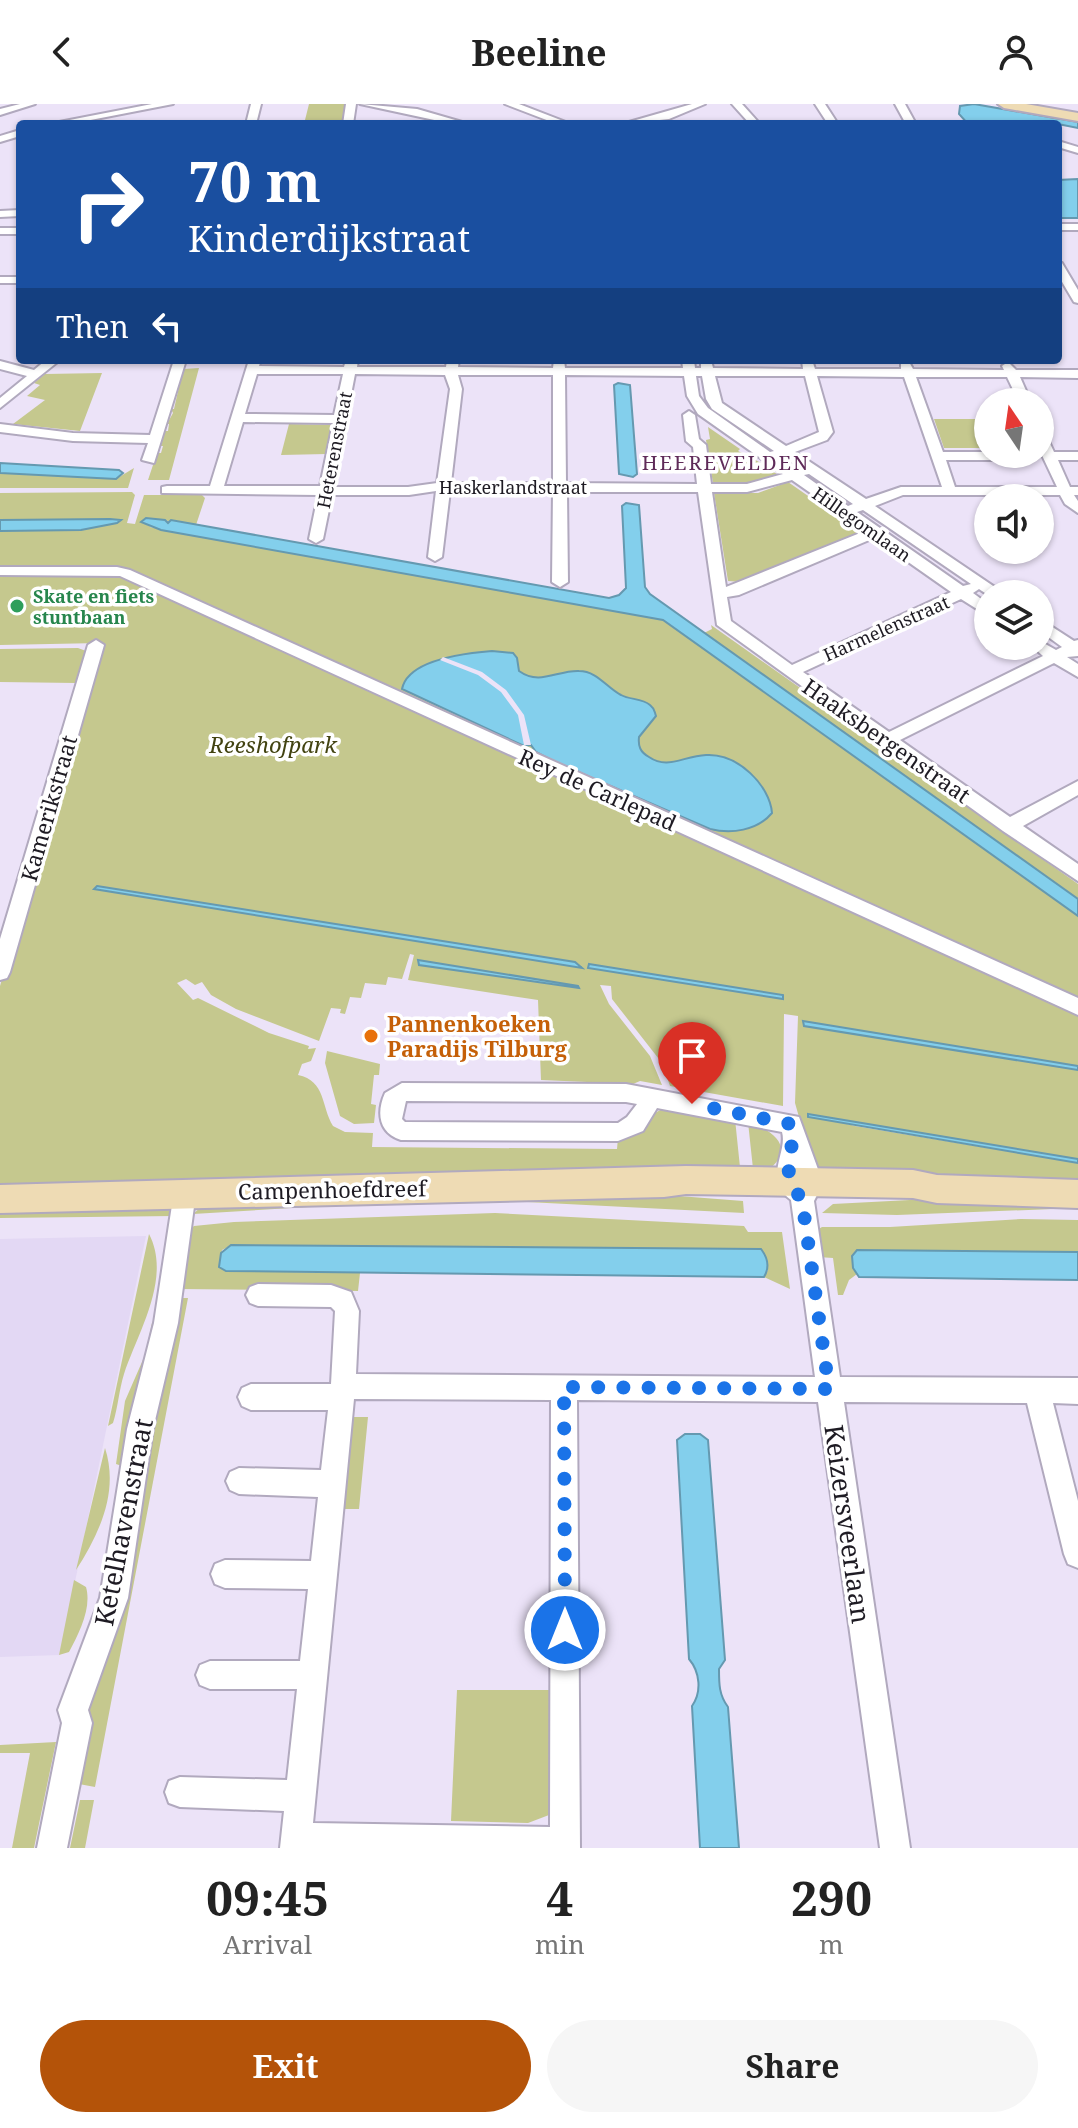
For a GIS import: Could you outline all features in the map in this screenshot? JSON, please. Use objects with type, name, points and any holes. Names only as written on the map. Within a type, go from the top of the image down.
[{"type":"street","points":[[0,112],[30,104]]},
{"type":"street","points":[[76,120],[168,104]]},
{"type":"street","points":[[365,104],[448,120]]},
{"type":"street","points":[[510,104],[555,120]]},
{"type":"street","points":[[737,104],[751,120]]},
{"type":"street","points":[[1004,104],[1078,117]]},
{"type":"street","points":[[647,120],[669,116],[698,105]]},
{"type":"street","points":[[151,106],[158,118]]},
{"type":"street","points":[[1062,272],[1078,300]]},
{"type":"street","points":[[0,404],[49,364]]},
{"type":"street","points":[[149,460],[179,364]]},
{"type":"street","points":[[1009,364],[1019,388]]},
{"type":"street","points":[[0,365],[37,375]]},
{"type":"street","points":[[216,490],[253,365],[907,367],[1078,374]]},
{"type":"street","name":"Heterenstraat","points":[[316,539],[351,365]]},
{"type":"street","points":[[435,557],[456,389],[452,366]]},
{"type":"street","points":[[559,366],[560,582]]},
{"type":"street","name":"Hillegomlaan","points":[[689,366],[697,405],[792,476],[974,601]]},
{"type":"street","name":"Hillegomlaan","points":[[707,366],[712,399],[717,406],[978,580]]},
{"type":"street","points":[[767,458],[822,437],[826,432],[809,366]]},
{"type":"street","points":[[907,367],[950,491]]},
{"type":"street","name":"Haaksbergenstraat","points":[[689,415],[693,441],[699,445],[723,622],[1078,874]]},
{"type":"street","points":[[237,418],[340,419]]},
{"type":"street","points":[[0,428],[73,437],[156,439]]},
{"type":"street","points":[[938,456],[974,456]]},
{"type":"street","points":[[1054,456],[1078,456]]},
{"type":"street","points":[[1054,464],[1072,491],[1078,509]]},
{"type":"street","name":"Haskerlandstraat","points":[[167,490],[756,487],[809,469]]},
{"type":"street","points":[[845,512],[901,491],[1072,491]]},
{"type":"street","points":[[719,592],[734,592],[875,532]]},
{"type":"street","name":"Rey de Carlepad","points":[[0,571],[117,571],[1078,1007]]},
{"type":"street","name":"Harmelenstraat","points":[[790,672],[974,586]]},
{"type":"street","points":[[1054,633],[1076,648]]},
{"type":"street","name":"Kamerikstraat","points":[[0,972],[96,645]]},
{"type":"street","points":[[887,740],[1076,648]]},
{"type":"street","points":[[1055,657],[1078,672]]},
{"type":"street","points":[[1009,826],[1078,787]]},
{"type":"street","points":[[651,1097],[638,1123],[630,1130],[618,1132],[401,1131],[391,1123],[393,1099],[402,1092],[626,1093],[651,1097],[791,1124],[794,1141],[788,1154],[801,1188]]},
{"type":"street","name":"Campenhoefdreef","points":[[0,1199],[183,1206],[664,1183],[685,1191],[801,1188],[914,1195],[937,1189],[1078,1194]]},
{"type":"street","name":"Keizersveerlaan","points":[[801,1188],[895,1848]]},
{"type":"street","name":"Ketelhavenstraat","points":[[52,1848],[77,1723],[73,1710],[114,1598],[140,1429],[166,1323],[183,1206]]},
{"type":"street","points":[[258,1295],[331,1296],[342,1300],[347,1311],[333,1484],[295,1843],[565,1846],[564,1387]]},
{"type":"street","points":[[251,1397],[342,1391],[564,1387],[1078,1391]]},
{"type":"street","points":[[1037,1391],[1078,1554]]},
{"type":"street","points":[[239,1481],[333,1484]]},
{"type":"street","points":[[225,1574],[323,1575]]},
{"type":"street","points":[[210,1675],[313,1675]]},
{"type":"street","points":[[180,1792],[300,1796]]},
{"type":"shaded area","points":[[146,1236],[60,1655],[0,1657],[0,1239]]},
{"type":"green space","points":[[309,104],[346,106],[344,120],[305,120]]},
{"type":"green space","points":[[199,368],[169,480],[148,480],[157,453],[161,453],[165,431],[168,431],[167,424],[173,413],[171,409],[174,409],[183,369]]},
{"type":"green space","points":[[102,373],[80,431],[13,424],[45,400],[27,396],[40,385],[34,383],[45,374]]},
{"type":"green space","points":[[934,419],[974,419],[974,448],[944,448]]},
{"type":"green space","points":[[289,424],[332,425],[326,454],[281,455]]},
{"type":"green space","points":[[708,427],[740,449],[738,451],[761,463],[755,466],[760,471],[768,469],[777,474],[754,483],[713,483],[706,440],[710,439]]},
{"type":"green space","points":[[134,468],[128,488],[0,488],[0,473],[116,479]]},
{"type":"green space","points":[[788,482],[860,532],[741,582],[728,581],[714,493],[758,493]]},
{"type":"green space","name":"Reeshofpark","points":[[132,492],[135,495],[127,523],[135,524],[144,495],[202,495],[205,498],[196,525],[148,518],[150,527],[663,620],[1078,916],[1078,1066],[803,1022],[804,1026],[1078,1070],[1078,1159],[808,1114],[855,1126],[1078,1163],[1078,1185],[823,1172],[811,1159],[795,1103],[798,1016],[784,1014],[783,1106],[670,1086],[662,1063],[612,999],[611,986],[600,985],[609,1004],[650,1056],[662,1085],[640,1081],[633,1084],[541,1080],[538,1000],[408,980],[414,955],[410,954],[402,979],[388,977],[386,985],[365,983],[361,998],[350,997],[345,1014],[340,1013],[341,1009],[331,1008],[319,1041],[236,1009],[211,995],[202,982],[195,985],[186,979],[177,983],[193,1000],[198,998],[269,1033],[309,1046],[308,1049],[316,1048],[311,1061],[302,1064],[298,1075],[318,1088],[333,1126],[345,1132],[373,1133],[372,1147],[617,1149],[618,1138],[641,1132],[653,1114],[664,1108],[735,1119],[741,1177],[0,1187],[0,986],[100,643],[0,645],[0,523],[120,519],[0,520],[0,493]],"holes":[[[418,960],[578,986],[419,965]]]},
{"type":"green space","points":[[711,625],[1078,884],[1078,899],[704,633],[712,629]]},
{"type":"green space","points":[[78,648],[86,651],[66,725],[63,726],[76,683],[0,682],[0,649]]},
{"type":"green space","points":[[327,1051],[380,1064],[379,1075],[374,1075],[371,1104],[376,1105],[374,1123],[354,1124],[340,1116],[325,1063]]},
{"type":"green space","points":[[748,1122],[771,1134],[781,1148],[776,1163],[754,1178]]},
{"type":"green space","points":[[653,1194],[743,1201],[744,1213],[527,1202],[408,1201],[193,1214],[208,1201]]},
{"type":"green space","points":[[929,1199],[1078,1202],[1078,1208],[897,1215],[822,1213],[833,1204]]},
{"type":"green space","points":[[164,1205],[174,1216],[0,1218],[0,1209]]},
{"type":"green space","points":[[495,1213],[744,1226],[748,1232],[782,1232],[790,1289],[764,1277],[768,1270],[761,1249],[232,1245],[222,1250],[220,1264],[226,1271],[360,1273],[358,1291],[179,1289],[184,1234],[194,1226]]},
{"type":"green space","points":[[1021,1219],[1078,1220],[1078,1252],[857,1250],[852,1256],[857,1274],[849,1280],[843,1295],[838,1295],[833,1258],[818,1257],[817,1230],[822,1227],[890,1227]]},
{"type":"green space","points":[[149,1234],[155,1251],[155,1287],[124,1374],[113,1423],[108,1426]]},
{"type":"green space","points":[[179,1298],[188,1298],[95,1787],[79,1784],[84,1711]]},
{"type":"green space","points":[[163,1302],[125,1467],[116,1464],[125,1401],[145,1355],[152,1323]]},
{"type":"green space","points":[[351,1417],[368,1417],[359,1509],[342,1509]]},
{"type":"green space","points":[[105,1448],[110,1480],[105,1511],[93,1541],[76,1570]]},
{"type":"green space","points":[[74,1580],[86,1587],[86,1612],[69,1652],[59,1655]]},
{"type":"green space","points":[[457,1690],[549,1690],[549,1815],[528,1823],[451,1821]]},
{"type":"green space","points":[[56,1742],[34,1848],[12,1848],[30,1753],[0,1753],[0,1745]]},
{"type":"green space","points":[[80,1800],[94,1800],[85,1848],[70,1848]]},
{"type":"water","points":[[974,104],[1078,122],[1078,128],[1062,125],[1062,120],[964,120],[959,114],[960,106]]},
{"type":"water","points":[[1078,179],[1078,218],[1062,218],[1062,180]]},
{"type":"water","points":[[614,385],[630,385],[637,474],[633,477],[619,474]]},
{"type":"water","points":[[0,463],[119,470],[123,473],[116,479],[0,473]]},
{"type":"water","points":[[626,503],[639,505],[645,587],[650,594],[1078,899],[1078,916],[663,620],[161,530],[141,522],[146,518],[168,523],[171,520],[609,598],[619,595],[626,588],[622,506]]},
{"type":"water","points":[[0,520],[121,520],[81,530],[0,531]]},
{"type":"water","points":[[492,651],[513,653],[519,671],[527,675],[541,677],[571,671],[585,672],[621,695],[647,703],[656,716],[639,737],[639,746],[644,753],[663,762],[706,755],[730,759],[759,782],[772,813],[759,824],[743,830],[710,829],[553,761],[536,752],[531,745],[524,746],[402,689],[415,671],[427,664],[454,656]]},
{"type":"water","points":[[97,886],[575,962],[582,968],[94,889]]},
{"type":"water","points":[[418,960],[578,986],[579,988],[419,965]]},
{"type":"water","points":[[589,964],[783,995],[783,999],[588,968]]},
{"type":"water","points":[[803,1021],[1078,1066],[1078,1070],[804,1026]]},
{"type":"water","points":[[808,1114],[1078,1159],[1078,1163],[808,1117]]},
{"type":"water","points":[[231,1245],[761,1249],[768,1266],[764,1277],[226,1271],[219,1267],[221,1253]]},
{"type":"water","points":[[857,1250],[1078,1252],[1078,1280],[859,1277],[853,1268],[852,1256]]},
{"type":"water","points":[[685,1434],[700,1434],[708,1440],[725,1660],[719,1669],[719,1684],[728,1707],[739,1848],[700,1848],[692,1706],[698,1682],[696,1670],[689,1659],[677,1440]]},
{"type":"pier","points":[[443,657],[482,672],[506,690],[524,715],[531,745],[524,745],[518,715],[501,692],[478,675],[440,660]]},
{"type":"place","name":"Skate en fiets stuntbaan","points":[[17,606]]},
{"type":"place","name":"Pannenkoeken Paradijs Tilburg","points":[[371,1036]]},
{"type":"district","name":"HEEREVELDEN","points":[[726,462]]},
{"type":"route","points":[[565,1630],[564,1387],[829,1389],[802,1200],[788,1182],[788,1154],[794,1141],[791,1124],[692,1104]]}]
